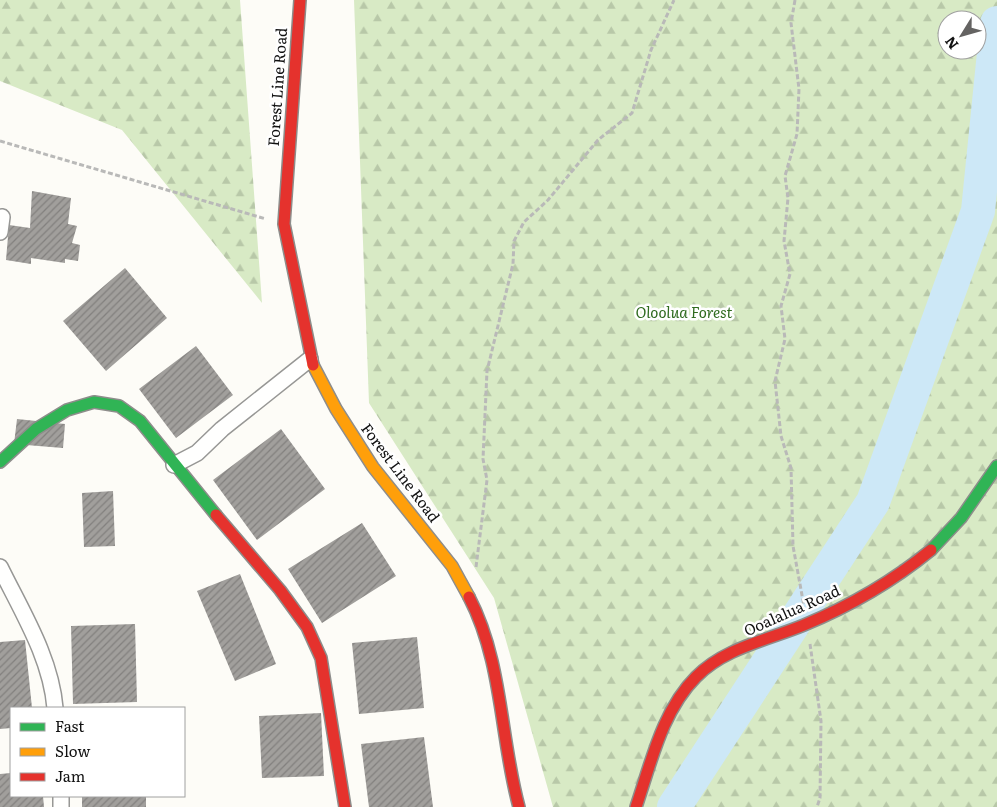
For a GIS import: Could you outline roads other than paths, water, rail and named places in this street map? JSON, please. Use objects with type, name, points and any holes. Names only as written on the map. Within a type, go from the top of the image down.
[{"type":"street","name":"Forest Line Road","points":[[300,0],[284,224],[310,345],[310,360],[336,409],[373,467],[452,566],[473,604],[486,635],[500,701],[509,771],[518,807]]},
{"type":"street","points":[[174,465],[196,453],[222,429],[310,360]]},
{"type":"street","points":[[0,462],[36,430],[67,410],[94,402],[120,406],[140,421],[174,465],[280,590],[307,627],[321,658],[345,807]]},
{"type":"street","name":"Ooalalua Road","points":[[636,807],[653,757],[676,702],[696,676],[723,657],[808,624],[888,582],[924,557],[950,532],[997,466]]},
{"type":"street","points":[[0,567],[38,644],[49,672],[55,707]]},
{"type":"waterway","points":[[674,807],[873,502],[978,211],[997,23]]},
{"type":"park label","name":"Oloolua Forest","points":[[684,313]]}]
